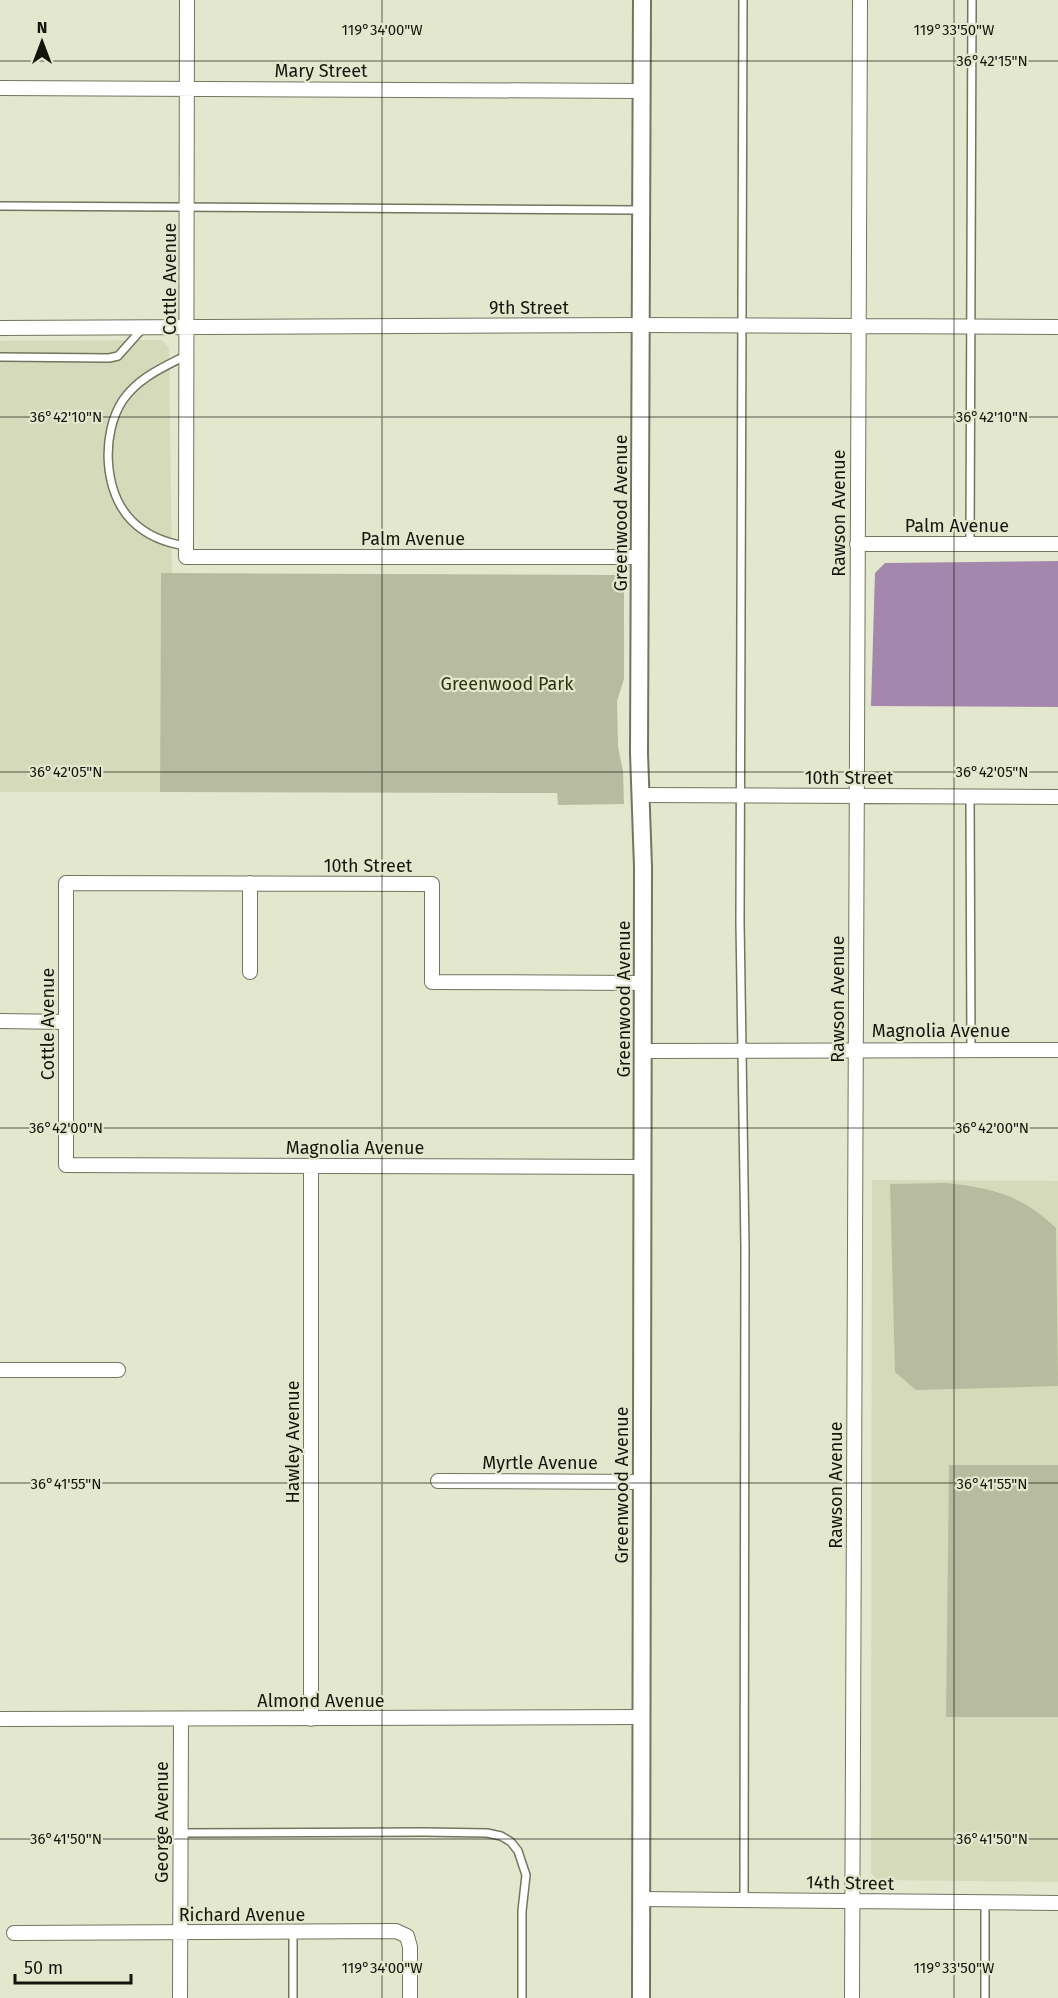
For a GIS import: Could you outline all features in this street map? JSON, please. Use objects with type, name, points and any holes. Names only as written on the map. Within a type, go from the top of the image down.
[{"type":"street","name":"Cottle Avenue","points":[[186,552],[187,0]]},
{"type":"street","name":"Greenwood Avenue","points":[[641,1998],[644,867],[640,795],[642,0]]},
{"type":"street","name":"Rawson Avenue","points":[[852,1998],[860,0]]},
{"type":"street","name":"Mary Street","points":[[0,88],[642,91]]},
{"type":"street","name":"9th Street","points":[[0,328],[1058,327]]},
{"type":"street","name":"Palm Avenue","points":[[857,544],[1058,544]]},
{"type":"street","name":"Palm Avenue","points":[[186,552],[640,557]]},
{"type":"street","name":"10th Street","points":[[640,795],[1058,797]]},
{"type":"street","name":"Cottle Avenue","points":[[66,883],[66,1165]]},
{"type":"street","name":"10th Street","points":[[66,883],[432,884],[432,982],[643,983]]},
{"type":"street","points":[[249,883],[250,972]]},
{"type":"street","points":[[0,1022],[66,1022]]},
{"type":"street","name":"Magnolia Avenue","points":[[643,1051],[1058,1050]]},
{"type":"street","name":"Magnolia Avenue","points":[[66,1165],[643,1167]]},
{"type":"street","name":"Hawley Avenue","points":[[310,1166],[311,1719]]},
{"type":"street","points":[[0,1370],[118,1370]]},
{"type":"street","name":"Myrtle Avenue","points":[[438,1481],[642,1482]]},
{"type":"street","name":"Almond Avenue","points":[[0,1719],[641,1717]]},
{"type":"street","name":"George Avenue","points":[[180,1998],[181,1719]]},
{"type":"street","name":"14th Street","points":[[641,1899],[1058,1903]]},
{"type":"street","name":"Richard Avenue","points":[[14,1933],[396,1931],[407,1936],[410,1947],[410,1998]]},
{"type":"lane","points":[[743,0],[740,922],[744,1050],[744,1900]]},
{"type":"lane","points":[[970,544],[972,0]]},
{"type":"lane","points":[[0,206],[640,210]]},
{"type":"lane","points":[[0,357],[109,358],[118,356],[142,328]]},
{"type":"lane","points":[[186,552],[163,543],[132,521],[114,492],[108,459],[111,427],[124,399],[146,376],[188,355]]},
{"type":"lane","points":[[970,796],[971,1049]]},
{"type":"lane","points":[[180,1833],[424,1832],[487,1833],[501,1836],[511,1842],[518,1851],[526,1875],[522,1911],[522,1998]]},
{"type":"lane","points":[[985,1903],[985,1998]]},
{"type":"lane","points":[[293,1933],[293,1998]]},
{"type":"shaded area","points":[[162,340],[169,348],[172,574],[161,574],[160,792],[0,792],[0,341]]},
{"type":"shaded area","points":[[1058,561],[1058,707],[871,706],[875,573],[885,563]]},
{"type":"shaded area","points":[[872,1180],[1058,1181],[1058,1882],[878,1880],[871,1873]]},
{"type":"green space","name":"Greenwood Park","points":[[161,573],[616,575],[624,581],[624,679],[617,701],[618,747],[623,771],[624,804],[558,805],[557,793],[160,792]]},
{"type":"green space","points":[[946,1183],[1005,1195],[1031,1208],[1056,1228],[1058,1386],[916,1390],[895,1372],[890,1184]]},
{"type":"green space","points":[[949,1465],[1058,1465],[1058,1717],[946,1717]]}]
